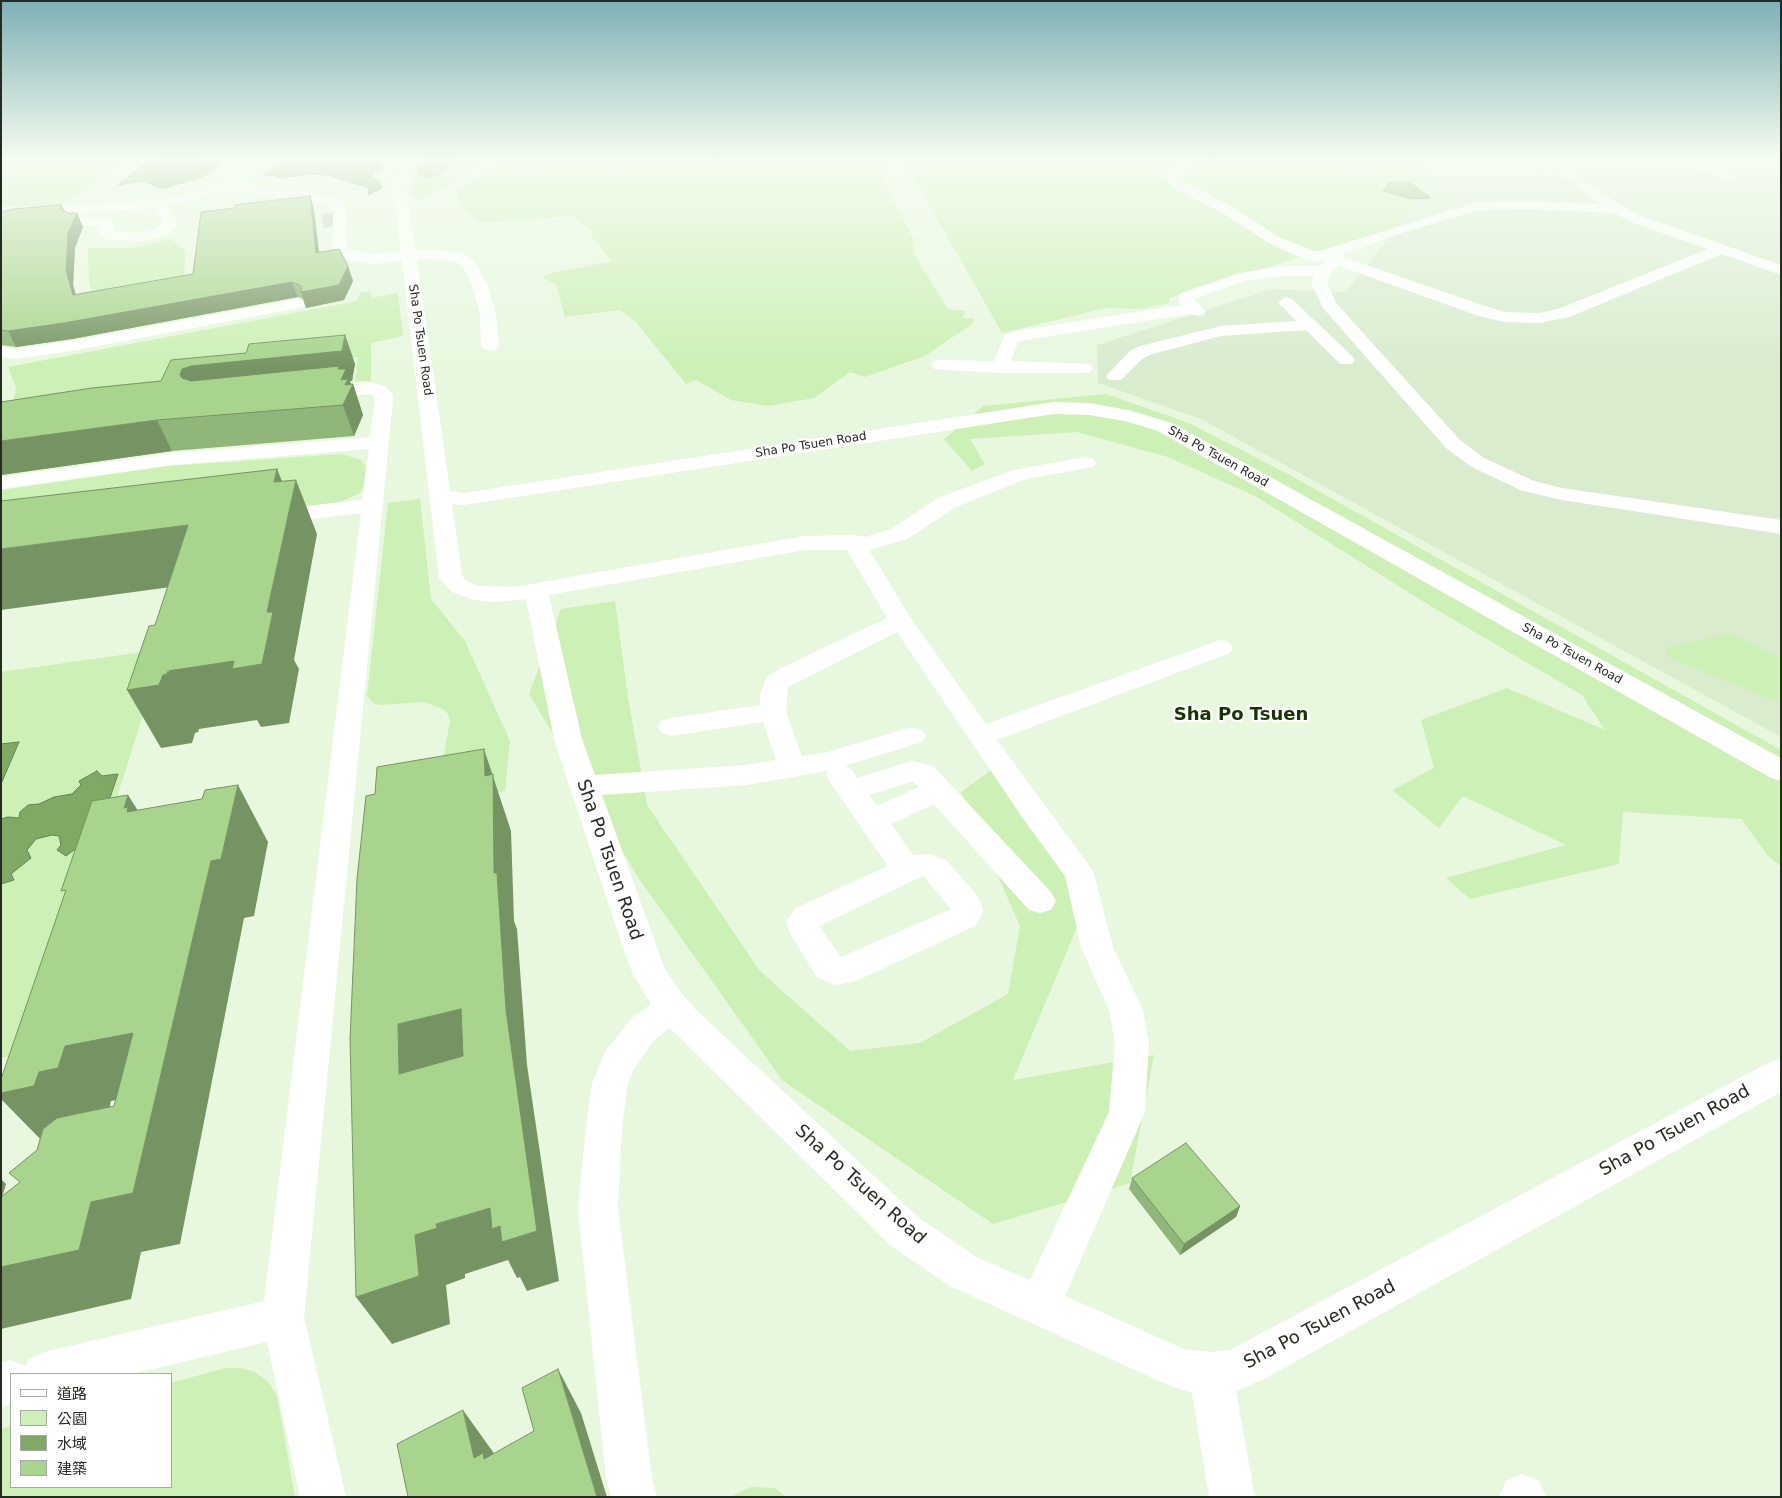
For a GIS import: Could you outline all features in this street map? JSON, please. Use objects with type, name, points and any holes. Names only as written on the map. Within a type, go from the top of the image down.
[{"type":"street","points":[[107,229],[106,235],[112,238],[141,237],[164,229]]},
{"type":"street","points":[[340,229],[340,251],[358,258],[447,255],[461,258],[469,263],[481,288],[488,315],[490,346]]},
{"type":"street","name":"Sha Po Tsuen Road","points":[[405,229],[451,578],[460,587],[475,593],[494,595],[536,591],[568,739],[632,922],[639,948],[650,974],[684,1020],[905,1232],[964,1272],[1183,1370],[1211,1374],[1230,1372],[1773,1085]]},
{"type":"street","points":[[1257,229],[1291,248],[1308,255],[1504,317],[1540,318],[1563,313],[1719,250]]},
{"type":"street","points":[[1221,331],[1186,300],[1187,296],[1246,276],[1329,262],[1401,229]]},
{"type":"street","points":[[1662,229],[1781,270]]},
{"type":"street","points":[[1329,262],[1319,282],[1330,306],[1453,444],[1477,462],[1527,486],[1562,494],[1781,527]]},
{"type":"street","points":[[1286,302],[1346,360]]},
{"type":"street","points":[[1,352],[16,354],[72,346],[298,304]]},
{"type":"street","points":[[999,348],[1011,339],[1021,335],[1194,308]]},
{"type":"street","points":[[1115,376],[1136,355],[1146,350],[1221,331],[1309,325]]},
{"type":"street","points":[[999,348],[1044,349]]},
{"type":"street","points":[[999,348],[1000,368]]},
{"type":"street","points":[[940,365],[1000,368],[1084,368]]},
{"type":"street","points":[[300,394],[356,388],[378,390],[383,394],[384,399],[283,1317],[323,1497]]},
{"type":"street","name":"Sha Po Tsuen Road","points":[[441,497],[464,499],[1034,410],[1089,409],[1128,416],[1165,427],[1781,771]]},
{"type":"street","points":[[1,483],[172,459],[380,442]]},
{"type":"street","points":[[536,591],[805,543],[854,542],[866,544],[899,534],[948,502],[1021,474],[1086,464]]},
{"type":"street","points":[[254,519],[371,505]]},
{"type":"street","points":[[854,542],[901,622],[1034,813],[1078,871],[1082,880],[1097,947],[1126,1010],[1132,1043],[1127,1112],[1040,1305]]},
{"type":"street","points":[[792,767],[773,712],[773,694],[776,683],[790,674],[901,622]]},
{"type":"street","points":[[980,736],[1221,648]]},
{"type":"street","points":[[671,727],[773,712]]},
{"type":"street","points":[[585,786],[746,775],[829,761],[912,736]]},
{"type":"street","points":[[829,761],[907,870]]},
{"type":"street","points":[[851,790],[912,771],[923,773],[940,789],[1040,901]]},
{"type":"street","points":[[873,820],[940,789]]},
{"type":"street","points":[[920,864],[935,868],[965,904],[967,912],[964,918],[844,971],[835,971],[829,967],[803,928],[802,922],[807,917],[907,870],[920,864]]},
{"type":"street","points":[[634,1497],[629,1478],[598,1209],[605,1111],[610,1083],[618,1063],[629,1046],[642,1030],[673,1007]]},
{"type":"street","points":[[48,1373],[283,1317]]},
{"type":"street","points":[[1211,1374],[1232,1497]]},
{"type":"shaded area","points":[[1395,229],[1781,229],[1781,737],[1201,419],[1098,383],[1097,345],[1271,289],[1346,292]]},
{"type":"green space","points":[[589,229],[908,229],[915,242],[913,246],[914,254],[948,309],[966,311],[962,318],[974,318],[972,324],[925,356],[865,377],[850,372],[814,398],[768,406],[731,400],[696,380],[686,384],[635,321],[620,310],[565,317],[556,284],[542,277],[551,273],[612,261],[591,236],[592,231]]},
{"type":"green space","points":[[943,229],[1248,229],[1296,253],[1297,258],[1169,298],[1169,303],[1142,309],[1106,308],[1002,333]]},
{"type":"green space","points":[[1261,229],[1391,229],[1322,252],[1304,250],[1282,241]]},
{"type":"green space","points":[[171,239],[186,251],[183,285],[95,300],[89,282],[88,248],[132,248]]},
{"type":"green space","points":[[371,291],[371,298],[398,293],[403,336],[371,343],[371,381],[355,381],[358,357],[12,408],[16,388],[8,367],[357,301],[360,293]]},
{"type":"green space","points":[[1106,394],[1189,423],[1288,474],[1781,750],[1781,866],[1769,857],[1741,819],[1623,812],[1619,864],[1470,899],[1446,878],[1566,845],[1463,796],[1439,828],[1392,790],[1434,768],[1421,720],[1507,688],[1605,730],[1582,695],[1432,607],[1255,496],[1168,457],[1076,432],[970,439],[985,464],[972,471],[944,439],[983,406]]},
{"type":"green space","points":[[342,454],[361,460],[366,467],[363,489],[360,493],[340,502],[1,542],[1,490],[169,466]]},
{"type":"green space","points":[[420,499],[431,599],[465,641],[510,741],[505,791],[435,803],[450,721],[448,714],[443,709],[424,702],[380,705],[373,703],[367,696],[388,503]]},
{"type":"green space","points":[[615,601],[628,697],[647,805],[760,971],[850,1051],[920,1043],[1008,994],[1020,926],[961,792],[1008,758],[1093,889],[1013,1080],[1154,1055],[1130,1183],[993,1224],[783,1081],[639,879],[529,694],[561,609]]},
{"type":"green space","points":[[1731,633],[1781,658],[1781,703],[1668,657],[1666,648]]},
{"type":"green space","points":[[164,649],[36,1052],[1,1058],[1,672]]},
{"type":"green space","points":[[225,1368],[241,1368],[255,1372],[268,1382],[277,1396],[295,1497],[1,1497],[1,1429],[10,1426],[10,1488],[172,1488],[172,1383]]},
{"type":"green space","points":[[751,1487],[774,1488],[787,1497],[730,1497]]},
{"type":"water","points":[[19,742],[1,784],[1,744]]},
{"type":"water","points":[[97,771],[102,776],[118,774],[95,842],[82,844],[66,856],[57,850],[61,845],[59,836],[52,835],[36,839],[27,850],[31,858],[11,874],[14,880],[1,884],[1,819],[8,817],[19,818],[20,812],[28,805],[39,804],[54,797],[72,794],[81,785],[79,781]]},
{"type":"building","points":[[1,229],[70,229],[66,270],[73,295],[193,274],[199,229],[313,229],[316,253],[339,249],[348,266],[339,285],[301,292],[302,288],[300,285],[292,282],[64,323],[8,331],[1,330]]},
{"type":"building","points":[[345,335],[342,351],[191,366],[182,369],[180,375],[182,378],[191,381],[339,366],[338,369],[346,369],[341,380],[348,379],[345,385],[353,384],[343,405],[157,420],[1,441],[1,402],[92,388],[161,381],[171,360],[246,353],[249,344]]},
{"type":"building","points":[[277,469],[274,482],[296,480],[267,612],[273,612],[262,664],[232,669],[234,661],[168,671],[167,674],[163,675],[159,685],[127,690],[149,626],[155,625],[188,525],[1,549],[1,501]]},
{"type":"building","points":[[484,749],[485,776],[493,774],[494,873],[497,873],[506,1010],[537,1231],[502,1242],[500,1226],[492,1229],[490,1208],[436,1224],[437,1228],[415,1235],[419,1276],[356,1297],[350,1039],[357,879],[366,796],[375,794],[377,767]],"holes":[[[461,1009],[463,1056],[399,1074],[398,1024]]]},
{"type":"building","points":[[238,785],[221,859],[211,861],[133,1193],[91,1202],[79,1250],[1,1267],[1,1197],[20,1182],[9,1173],[37,1150],[43,1129],[57,1118],[114,1106],[133,1033],[65,1046],[58,1068],[39,1072],[34,1086],[1,1093],[1,1079],[66,890],[61,891],[92,801],[128,795],[124,808],[128,807],[127,812],[202,799],[205,790]]},
{"type":"building","points":[[1186,1143],[1240,1206],[1184,1244],[1132,1178]]},
{"type":"building","points":[[558,1369],[597,1497],[408,1497],[397,1444],[463,1410],[474,1458],[483,1453],[484,1459],[534,1431],[522,1388]]},
{"type":"district","name":"Sha Po Tsuen","points":[[1241,715]]}]
